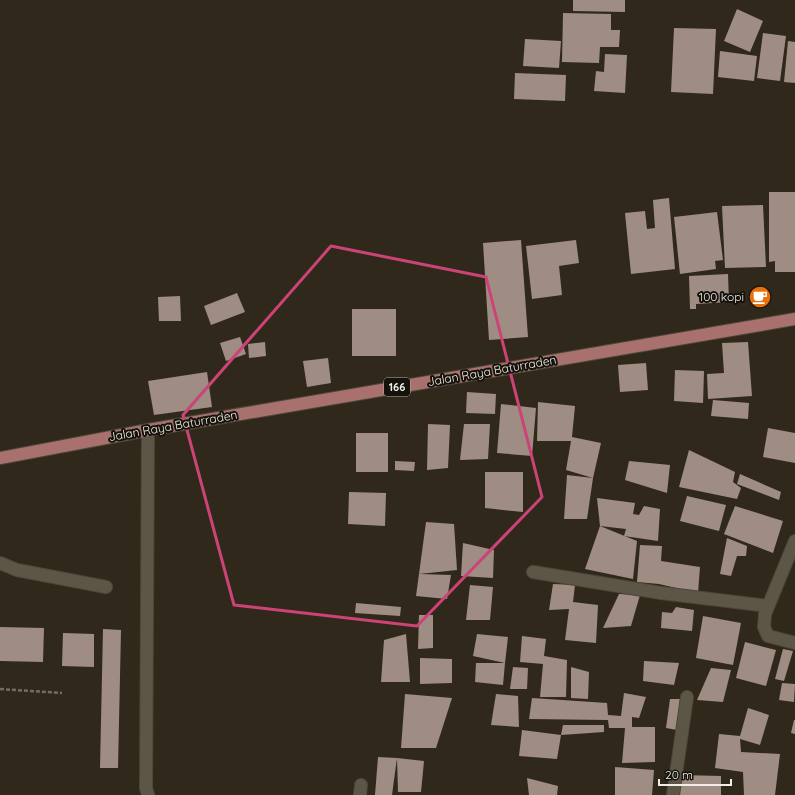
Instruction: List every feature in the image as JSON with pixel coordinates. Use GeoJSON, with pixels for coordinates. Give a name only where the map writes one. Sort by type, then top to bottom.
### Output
{"type":"FeatureCollection","features":[{"type":"Feature","properties":{"kind":"main road","name":"Jalan Raya Baturraden"},"geometry":{"type":"LineString","coordinates":[[0,458],[148,430],[795,319]]}},
{"type":"Feature","properties":{"kind":"street"},"geometry":{"type":"LineString","coordinates":[[146,793],[148,430]]}},
{"type":"Feature","properties":{"kind":"street"},"geometry":{"type":"LineString","coordinates":[[795,541],[764,614],[764,627],[768,636],[795,643]]}},
{"type":"Feature","properties":{"kind":"street"},"geometry":{"type":"LineString","coordinates":[[0,564],[17,570],[106,587]]}},
{"type":"Feature","properties":{"kind":"street"},"geometry":{"type":"LineString","coordinates":[[0,572],[17,570]]}},
{"type":"Feature","properties":{"kind":"street"},"geometry":{"type":"LineString","coordinates":[[533,572],[661,593],[768,606]]}},
{"type":"Feature","properties":{"kind":"street"},"geometry":{"type":"LineString","coordinates":[[673,795],[686,697]]}},
{"type":"Feature","properties":{"kind":"path"},"geometry":{"type":"LineString","coordinates":[[0,689],[62,693]]}},
{"type":"Feature","properties":{"kind":"highlighted area"},"geometry":{"type":"Polygon","coordinates":[[[331,246],[486,277],[542,497],[417,626],[234,605],[183,415],[331,246]]]}},
{"type":"Feature","properties":{"kind":"building"},"geometry":{"type":"Polygon","coordinates":[[[573,0],[625,0],[625,12],[573,11],[573,0]]]}},
{"type":"Feature","properties":{"kind":"building"},"geometry":{"type":"Polygon","coordinates":[[[737,9],[763,21],[750,52],[724,41],[737,9]]]}},
{"type":"Feature","properties":{"kind":"building"},"geometry":{"type":"Polygon","coordinates":[[[563,13],[611,14],[611,30],[620,30],[619,47],[600,47],[599,63],[562,62],[563,13]]]}},
{"type":"Feature","properties":{"kind":"building"},"geometry":{"type":"Polygon","coordinates":[[[674,28],[716,29],[713,94],[671,92],[674,28]]]}},
{"type":"Feature","properties":{"kind":"building"},"geometry":{"type":"Polygon","coordinates":[[[763,33],[786,36],[780,81],[757,78],[763,33]]]}},
{"type":"Feature","properties":{"kind":"building"},"geometry":{"type":"Polygon","coordinates":[[[525,39],[561,41],[559,68],[523,66],[525,39]]]}},
{"type":"Feature","properties":{"kind":"building"},"geometry":{"type":"Polygon","coordinates":[[[788,41],[795,42],[795,83],[784,82],[788,41]]]}},
{"type":"Feature","properties":{"kind":"building"},"geometry":{"type":"Polygon","coordinates":[[[720,51],[757,56],[754,81],[718,77],[720,51]]]}},
{"type":"Feature","properties":{"kind":"building"},"geometry":{"type":"Polygon","coordinates":[[[605,54],[627,55],[625,93],[594,91],[596,71],[604,72],[605,54]]]}},
{"type":"Feature","properties":{"kind":"building"},"geometry":{"type":"Polygon","coordinates":[[[515,73],[566,75],[565,101],[514,99],[515,73]]]}},
{"type":"Feature","properties":{"kind":"building"},"geometry":{"type":"Polygon","coordinates":[[[769,192],[795,192],[795,272],[775,272],[775,261],[769,262],[769,192]]]}},
{"type":"Feature","properties":{"kind":"building"},"geometry":{"type":"Polygon","coordinates":[[[669,198],[675,269],[631,274],[625,213],[645,211],[647,229],[655,228],[653,200],[669,198]]]}},
{"type":"Feature","properties":{"kind":"building"},"geometry":{"type":"Polygon","coordinates":[[[763,205],[766,267],[725,268],[722,206],[763,205]]]}},
{"type":"Feature","properties":{"kind":"building"},"geometry":{"type":"Polygon","coordinates":[[[717,212],[723,260],[715,261],[716,269],[680,274],[674,217],[717,212]]]}},
{"type":"Feature","properties":{"kind":"building"},"geometry":{"type":"Polygon","coordinates":[[[521,240],[528,337],[489,340],[483,243],[521,240]]]}},
{"type":"Feature","properties":{"kind":"building"},"geometry":{"type":"Polygon","coordinates":[[[576,240],[579,263],[559,266],[562,295],[532,299],[526,246],[576,240]]]}},
{"type":"Feature","properties":{"kind":"building"},"geometry":{"type":"Polygon","coordinates":[[[728,274],[729,302],[696,304],[696,309],[690,309],[689,276],[728,274]]]}},
{"type":"Feature","properties":{"kind":"building"},"geometry":{"type":"Polygon","coordinates":[[[237,293],[245,312],[211,325],[204,306],[237,293]]]}},
{"type":"Feature","properties":{"kind":"building"},"geometry":{"type":"Polygon","coordinates":[[[180,296],[181,321],[159,321],[158,297],[180,296]]]}},
{"type":"Feature","properties":{"kind":"building"},"geometry":{"type":"Polygon","coordinates":[[[352,309],[396,309],[396,356],[352,356],[352,309]]]}},
{"type":"Feature","properties":{"kind":"building"},"geometry":{"type":"Polygon","coordinates":[[[240,337],[246,354],[226,361],[220,343],[240,337]]]}},
{"type":"Feature","properties":{"kind":"building"},"geometry":{"type":"Polygon","coordinates":[[[265,342],[266,356],[249,358],[248,344],[265,342]]]}},
{"type":"Feature","properties":{"kind":"building"},"geometry":{"type":"Polygon","coordinates":[[[748,342],[752,396],[708,399],[707,374],[724,373],[722,343],[748,342]]]}},
{"type":"Feature","properties":{"kind":"building"},"geometry":{"type":"Polygon","coordinates":[[[328,358],[331,383],[307,387],[303,361],[328,358]]]}},
{"type":"Feature","properties":{"kind":"building"},"geometry":{"type":"Polygon","coordinates":[[[646,363],[648,390],[620,392],[618,365],[646,363]]]}},
{"type":"Feature","properties":{"kind":"building"},"geometry":{"type":"Polygon","coordinates":[[[675,370],[704,371],[703,403],[674,401],[675,370]]]}},
{"type":"Feature","properties":{"kind":"building"},"geometry":{"type":"Polygon","coordinates":[[[207,372],[212,407],[154,415],[148,381],[207,372]]]}},
{"type":"Feature","properties":{"kind":"building"},"geometry":{"type":"Polygon","coordinates":[[[467,392],[496,394],[495,414],[466,413],[467,392]]]}},
{"type":"Feature","properties":{"kind":"building"},"geometry":{"type":"Polygon","coordinates":[[[713,400],[749,403],[748,419],[711,416],[713,400]]]}},
{"type":"Feature","properties":{"kind":"building"},"geometry":{"type":"Polygon","coordinates":[[[538,402],[575,406],[572,437],[601,443],[593,478],[566,470],[571,441],[537,441],[538,402]]]}},
{"type":"Feature","properties":{"kind":"building"},"geometry":{"type":"Polygon","coordinates":[[[501,404],[536,408],[532,456],[497,453],[501,404]]]}},
{"type":"Feature","properties":{"kind":"building"},"geometry":{"type":"Polygon","coordinates":[[[428,424],[450,425],[448,468],[427,470],[428,424]]]}},
{"type":"Feature","properties":{"kind":"building"},"geometry":{"type":"Polygon","coordinates":[[[464,424],[490,424],[488,459],[460,460],[464,424]]]}},
{"type":"Feature","properties":{"kind":"building"},"geometry":{"type":"Polygon","coordinates":[[[768,428],[795,433],[795,463],[763,457],[768,428]]]}},
{"type":"Feature","properties":{"kind":"building"},"geometry":{"type":"Polygon","coordinates":[[[356,433],[388,433],[388,472],[356,472],[356,433]]]}},
{"type":"Feature","properties":{"kind":"building"},"geometry":{"type":"Polygon","coordinates":[[[689,450],[735,472],[733,482],[741,488],[737,499],[679,487],[689,450]]]}},
{"type":"Feature","properties":{"kind":"building"},"geometry":{"type":"Polygon","coordinates":[[[395,461],[415,462],[414,471],[395,470],[395,461]]]}},
{"type":"Feature","properties":{"kind":"building"},"geometry":{"type":"Polygon","coordinates":[[[629,461],[670,465],[667,493],[625,480],[629,461]]]}},
{"type":"Feature","properties":{"kind":"building"},"geometry":{"type":"Polygon","coordinates":[[[485,472],[523,472],[523,512],[485,508],[485,472]]]}},
{"type":"Feature","properties":{"kind":"building"},"geometry":{"type":"Polygon","coordinates":[[[740,474],[781,492],[779,500],[737,484],[740,474]]]}},
{"type":"Feature","properties":{"kind":"building"},"geometry":{"type":"Polygon","coordinates":[[[567,475],[593,478],[587,519],[564,519],[567,475]]]}},
{"type":"Feature","properties":{"kind":"building"},"geometry":{"type":"Polygon","coordinates":[[[349,492],[386,493],[385,526],[348,524],[349,492]]]}},
{"type":"Feature","properties":{"kind":"building"},"geometry":{"type":"Polygon","coordinates":[[[687,496],[726,505],[719,531],[680,521],[687,496]]]}},
{"type":"Feature","properties":{"kind":"building"},"geometry":{"type":"Polygon","coordinates":[[[597,498],[635,503],[633,514],[639,515],[644,506],[660,509],[658,541],[624,536],[626,529],[600,526],[597,498]]]}},
{"type":"Feature","properties":{"kind":"building"},"geometry":{"type":"Polygon","coordinates":[[[735,506],[783,521],[773,553],[724,534],[735,506]]]}},
{"type":"Feature","properties":{"kind":"building"},"geometry":{"type":"Polygon","coordinates":[[[426,522],[454,524],[457,570],[419,574],[426,522]]]}},
{"type":"Feature","properties":{"kind":"building"},"geometry":{"type":"Polygon","coordinates":[[[600,526],[637,541],[633,579],[585,569],[600,526]]]}},
{"type":"Feature","properties":{"kind":"building"},"geometry":{"type":"Polygon","coordinates":[[[727,538],[747,546],[746,556],[737,556],[731,576],[720,574],[727,538]]]}},
{"type":"Feature","properties":{"kind":"building"},"geometry":{"type":"Polygon","coordinates":[[[463,543],[494,550],[493,578],[461,576],[463,543]]]}},
{"type":"Feature","properties":{"kind":"building"},"geometry":{"type":"Polygon","coordinates":[[[640,545],[662,546],[661,561],[700,567],[698,593],[659,584],[637,582],[640,545]]]}},
{"type":"Feature","properties":{"kind":"building"},"geometry":{"type":"Polygon","coordinates":[[[419,574],[451,575],[447,599],[416,596],[419,574]]]}},
{"type":"Feature","properties":{"kind":"building"},"geometry":{"type":"Polygon","coordinates":[[[553,584],[575,585],[573,602],[598,605],[596,643],[565,640],[569,609],[549,610],[553,584]]]}},
{"type":"Feature","properties":{"kind":"building"},"geometry":{"type":"Polygon","coordinates":[[[470,585],[493,587],[490,620],[466,620],[470,585]]]}},
{"type":"Feature","properties":{"kind":"building"},"geometry":{"type":"Polygon","coordinates":[[[619,594],[640,595],[631,626],[603,628],[619,594]]]}},
{"type":"Feature","properties":{"kind":"building"},"geometry":{"type":"Polygon","coordinates":[[[356,603],[401,607],[400,616],[355,613],[356,603]]]}},
{"type":"Feature","properties":{"kind":"building"},"geometry":{"type":"Polygon","coordinates":[[[676,607],[694,610],[692,631],[661,628],[662,612],[672,613],[676,607]]]}},
{"type":"Feature","properties":{"kind":"building"},"geometry":{"type":"Polygon","coordinates":[[[419,615],[433,615],[433,648],[418,649],[419,615]]]}},
{"type":"Feature","properties":{"kind":"building"},"geometry":{"type":"Polygon","coordinates":[[[703,616],[741,623],[733,665],[696,658],[703,616]]]}},
{"type":"Feature","properties":{"kind":"building"},"geometry":{"type":"Polygon","coordinates":[[[0,627],[44,628],[43,662],[0,661],[0,627]]]}},
{"type":"Feature","properties":{"kind":"building"},"geometry":{"type":"Polygon","coordinates":[[[103,629],[121,630],[118,768],[100,768],[103,629]]]}},
{"type":"Feature","properties":{"kind":"building"},"geometry":{"type":"Polygon","coordinates":[[[63,633],[94,634],[94,667],[62,666],[63,633]]]}},
{"type":"Feature","properties":{"kind":"building"},"geometry":{"type":"Polygon","coordinates":[[[406,634],[410,682],[381,682],[384,640],[406,634]]]}},
{"type":"Feature","properties":{"kind":"building"},"geometry":{"type":"Polygon","coordinates":[[[477,634],[508,637],[505,663],[473,656],[477,634]]]}},
{"type":"Feature","properties":{"kind":"building"},"geometry":{"type":"Polygon","coordinates":[[[522,636],[546,639],[544,656],[567,660],[566,697],[540,697],[543,664],[520,662],[522,636]]]}},
{"type":"Feature","properties":{"kind":"building"},"geometry":{"type":"Polygon","coordinates":[[[745,642],[776,650],[766,686],[736,678],[745,642]]]}},
{"type":"Feature","properties":{"kind":"building"},"geometry":{"type":"Polygon","coordinates":[[[783,649],[793,651],[784,681],[775,679],[783,649]]]}},
{"type":"Feature","properties":{"kind":"building"},"geometry":{"type":"Polygon","coordinates":[[[420,658],[452,659],[452,683],[420,684],[420,658]]]}},
{"type":"Feature","properties":{"kind":"building"},"geometry":{"type":"Polygon","coordinates":[[[644,661],[679,663],[674,685],[643,681],[644,661]]]}},
{"type":"Feature","properties":{"kind":"building"},"geometry":{"type":"Polygon","coordinates":[[[476,663],[505,663],[503,685],[475,682],[476,663]]]}},
{"type":"Feature","properties":{"kind":"building"},"geometry":{"type":"Polygon","coordinates":[[[513,667],[528,668],[527,689],[510,689],[513,667]]]}},
{"type":"Feature","properties":{"kind":"building"},"geometry":{"type":"Polygon","coordinates":[[[571,667],[589,672],[588,699],[571,698],[571,667]]]}},
{"type":"Feature","properties":{"kind":"building"},"geometry":{"type":"Polygon","coordinates":[[[711,668],[731,670],[723,702],[697,700],[711,668]]]}},
{"type":"Feature","properties":{"kind":"building"},"geometry":{"type":"Polygon","coordinates":[[[782,683],[795,684],[794,702],[779,700],[782,683]]]}},
{"type":"Feature","properties":{"kind":"building"},"geometry":{"type":"Polygon","coordinates":[[[624,693],[646,697],[639,718],[632,717],[632,727],[655,727],[655,762],[622,763],[625,728],[609,728],[608,720],[529,719],[532,698],[607,703],[608,715],[621,716],[624,693]]]}},
{"type":"Feature","properties":{"kind":"building"},"geometry":{"type":"Polygon","coordinates":[[[405,694],[452,698],[436,748],[401,748],[405,694]]]}},
{"type":"Feature","properties":{"kind":"building"},"geometry":{"type":"Polygon","coordinates":[[[496,694],[518,696],[519,727],[491,725],[496,694]]]}},
{"type":"Feature","properties":{"kind":"building"},"geometry":{"type":"Polygon","coordinates":[[[670,699],[680,699],[677,730],[666,728],[670,699]]]}},
{"type":"Feature","properties":{"kind":"building"},"geometry":{"type":"Polygon","coordinates":[[[748,708],[769,715],[760,745],[740,739],[741,752],[780,754],[775,795],[744,795],[743,772],[715,768],[719,734],[740,736],[748,708]]]}},
{"type":"Feature","properties":{"kind":"building"},"geometry":{"type":"Polygon","coordinates":[[[795,720],[795,734],[791,733],[795,720]]]}},
{"type":"Feature","properties":{"kind":"building"},"geometry":{"type":"Polygon","coordinates":[[[563,725],[604,725],[604,732],[561,735],[563,725]]]}},
{"type":"Feature","properties":{"kind":"building"},"geometry":{"type":"Polygon","coordinates":[[[522,730],[561,735],[557,759],[519,756],[522,730]]]}},
{"type":"Feature","properties":{"kind":"building"},"geometry":{"type":"Polygon","coordinates":[[[378,757],[397,758],[392,795],[375,795],[378,757]]]}},
{"type":"Feature","properties":{"kind":"building"},"geometry":{"type":"Polygon","coordinates":[[[397,758],[424,761],[421,792],[398,792],[397,758]]]}},
{"type":"Feature","properties":{"kind":"building"},"geometry":{"type":"Polygon","coordinates":[[[615,767],[654,770],[652,795],[615,795],[615,767]]]}},
{"type":"Feature","properties":{"kind":"building"},"geometry":{"type":"Polygon","coordinates":[[[681,775],[721,776],[721,795],[680,795],[681,775]]]}},
{"type":"Feature","properties":{"kind":"building"},"geometry":{"type":"Polygon","coordinates":[[[527,778],[558,786],[557,795],[529,795],[527,778]]]}},
{"type":"Feature","properties":{"kind":"place","name":"100 kopi"},"geometry":{"type":"Point","coordinates":[760,297]}}]}
